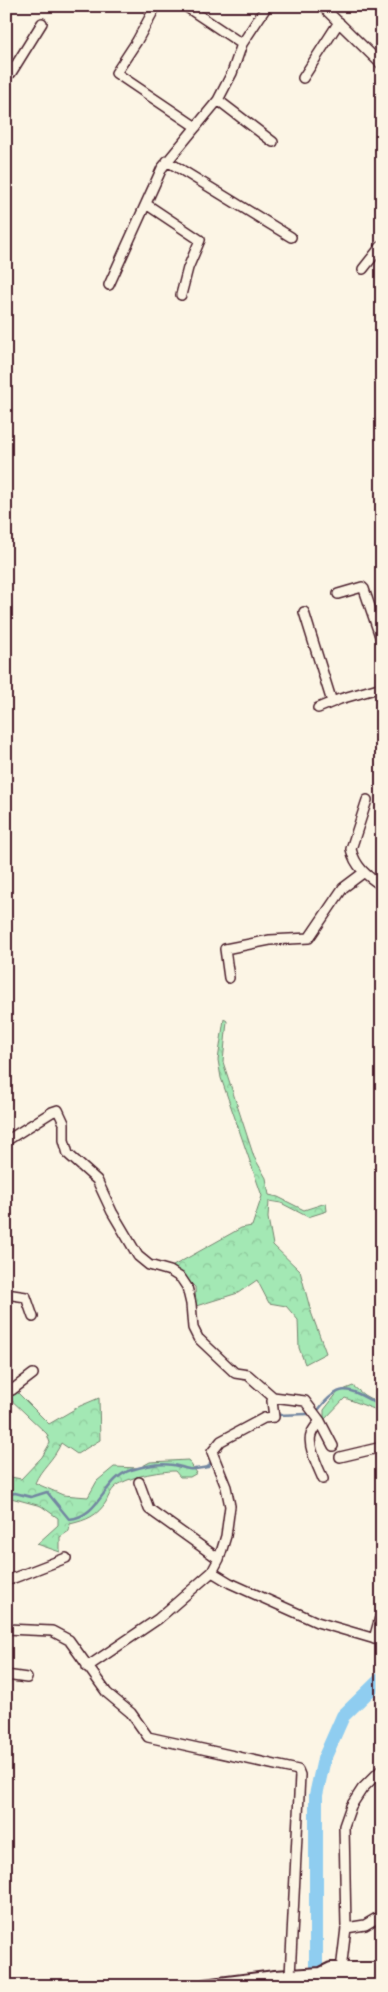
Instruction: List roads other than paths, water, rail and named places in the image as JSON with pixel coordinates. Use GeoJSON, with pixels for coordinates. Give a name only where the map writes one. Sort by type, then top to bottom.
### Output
{"type":"FeatureCollection","features":[{"type":"Feature","properties":{"kind":"main road"},"geometry":{"type":"LineString","coordinates":[[204,1986],[274,1981],[290,1976],[321,1974],[331,1969],[382,1969]]}},
{"type":"Feature","properties":{"kind":"main road"},"geometry":{"type":"LineString","coordinates":[[321,1974],[331,1980],[382,1980]]}},
{"type":"Feature","properties":{"kind":"street"},"geometry":{"type":"LineString","coordinates":[[156,6],[137,42],[116,73],[196,127]]}},
{"type":"Feature","properties":{"kind":"street"},"geometry":{"type":"LineString","coordinates":[[185,6],[242,44]]}},
{"type":"Feature","properties":{"kind":"street"},"geometry":{"type":"LineString","coordinates":[[109,285],[168,161],[218,100],[232,73],[242,44],[266,6]]}},
{"type":"Feature","properties":{"kind":"street"},"geometry":{"type":"LineString","coordinates":[[322,6],[382,65]]}},
{"type":"Feature","properties":{"kind":"street"},"geometry":{"type":"LineString","coordinates":[[303,78],[339,22]]}},
{"type":"Feature","properties":{"kind":"street"},"geometry":{"type":"LineString","coordinates":[[10,73],[42,23]]}},
{"type":"Feature","properties":{"kind":"street"},"geometry":{"type":"LineString","coordinates":[[218,100],[273,142]]}},
{"type":"Feature","properties":{"kind":"street"},"geometry":{"type":"LineString","coordinates":[[168,161],[291,237]]}},
{"type":"Feature","properties":{"kind":"street"},"geometry":{"type":"LineString","coordinates":[[146,204],[200,240],[188,268],[181,295]]}},
{"type":"Feature","properties":{"kind":"street"},"geometry":{"type":"LineString","coordinates":[[364,269],[382,245]]}},
{"type":"Feature","properties":{"kind":"street"},"geometry":{"type":"LineString","coordinates":[[338,594],[362,587],[364,589],[382,642]]}},
{"type":"Feature","properties":{"kind":"street"},"geometry":{"type":"LineString","coordinates":[[304,612],[332,702]]}},
{"type":"Feature","properties":{"kind":"street"},"geometry":{"type":"LineString","coordinates":[[318,708],[382,687]]}},
{"type":"Feature","properties":{"kind":"street"},"geometry":{"type":"LineString","coordinates":[[367,800],[351,849],[363,873],[382,886]]}},
{"type":"Feature","properties":{"kind":"street"},"geometry":{"type":"LineString","coordinates":[[229,978],[225,949],[270,940],[309,938],[343,888],[363,873]]}},
{"type":"Feature","properties":{"kind":"street"},"geometry":{"type":"LineString","coordinates":[[6,1141],[58,1110],[64,1123],[64,1140],[68,1154],[97,1180],[112,1212],[138,1256],[150,1265],[170,1271],[181,1278],[187,1287],[193,1328],[198,1338],[235,1373],[248,1375],[273,1397],[305,1401],[320,1421],[333,1446]]}},
{"type":"Feature","properties":{"kind":"street"},"geometry":{"type":"LineString","coordinates":[[6,1294],[26,1297],[32,1317]]}},
{"type":"Feature","properties":{"kind":"street"},"geometry":{"type":"LineString","coordinates":[[6,1386],[12,1390],[33,1374]]}},
{"type":"Feature","properties":{"kind":"street"},"geometry":{"type":"LineString","coordinates":[[87,1667],[158,1619],[212,1572],[219,1559],[229,1522],[230,1506],[226,1488],[212,1452],[220,1441],[264,1418],[274,1417],[273,1397]]}},
{"type":"Feature","properties":{"kind":"street"},"geometry":{"type":"LineString","coordinates":[[320,1421],[311,1434],[310,1439],[315,1460],[323,1479]]}},
{"type":"Feature","properties":{"kind":"street"},"geometry":{"type":"LineString","coordinates":[[340,1457],[382,1447]]}},
{"type":"Feature","properties":{"kind":"street"},"geometry":{"type":"LineString","coordinates":[[139,1482],[149,1509],[219,1559]]}},
{"type":"Feature","properties":{"kind":"street"},"geometry":{"type":"LineString","coordinates":[[8,1578],[32,1573],[66,1558]]}},
{"type":"Feature","properties":{"kind":"street"},"geometry":{"type":"LineString","coordinates":[[212,1572],[230,1583],[317,1622],[378,1640],[382,1610]]}},
{"type":"Feature","properties":{"kind":"street"},"geometry":{"type":"LineString","coordinates":[[6,1629],[52,1631],[69,1640],[107,1693],[131,1713],[148,1737],[298,1770],[300,1775],[290,1976]]}},
{"type":"Feature","properties":{"kind":"street"},"geometry":{"type":"LineString","coordinates":[[6,1675],[27,1678]]}},
{"type":"Feature","properties":{"kind":"street"},"geometry":{"type":"LineString","coordinates":[[341,1970],[346,1928],[344,1826],[352,1806],[362,1789],[382,1768]]}},
{"type":"Feature","properties":{"kind":"street"},"geometry":{"type":"LineString","coordinates":[[346,1928],[365,1925],[382,1915]]}},
{"type":"Feature","properties":{"kind":"waterway"},"geometry":{"type":"LineString","coordinates":[[319,1409],[335,1393],[342,1391],[356,1393],[382,1406]]}},
{"type":"Feature","properties":{"kind":"waterway"},"geometry":{"type":"LineString","coordinates":[[277,1415],[308,1414]]}},
{"type":"Feature","properties":{"kind":"waterway"},"geometry":{"type":"LineString","coordinates":[[6,1495],[15,1493],[31,1497],[47,1492],[69,1519],[79,1517],[88,1512],[114,1481],[131,1470],[163,1464],[198,1469],[208,1467],[213,1459]]}},
{"type":"Feature","properties":{"kind":"waterway"},"geometry":{"type":"LineString","coordinates":[[316,1968],[316,1795],[324,1759],[343,1716],[382,1678]]}},
{"type":"Feature","properties":{"kind":"waterway"},"geometry":{"type":"LineString","coordinates":[[316,1980],[316,1986]]}}]}
